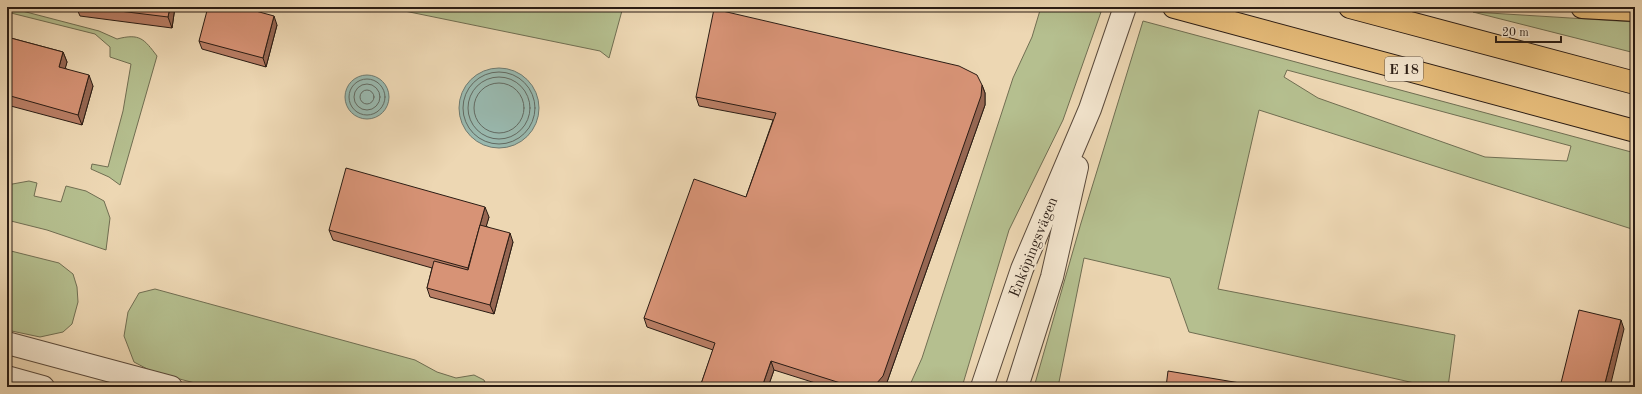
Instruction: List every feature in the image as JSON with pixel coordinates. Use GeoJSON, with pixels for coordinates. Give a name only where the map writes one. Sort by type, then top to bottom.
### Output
{"type":"FeatureCollection","features":[{"type":"Feature","properties":{"kind":"highway","name":"E 18"},"geometry":{"type":"LineString","coordinates":[[1174,7],[1635,130]]}},
{"type":"Feature","properties":{"kind":"highway"},"geometry":{"type":"LineString","coordinates":[[1350,7],[1635,83]]}},
{"type":"Feature","properties":{"kind":"highway"},"geometry":{"type":"LineString","coordinates":[[1582,7],[1635,10]]}},
{"type":"Feature","properties":{"kind":"street","name":"Enköpingsvägen"},"geometry":{"type":"LineString","coordinates":[[982,387],[1022,269],[1090,109],[1126,7]]}},
{"type":"Feature","properties":{"kind":"street","name":"Enköpingsvägen"},"geometry":{"type":"LineString","coordinates":[[1017,387],[1052,277],[1090,109]]}},
{"type":"Feature","properties":{"kind":"street"},"geometry":{"type":"LineString","coordinates":[[7,343],[171,387]]}},
{"type":"Feature","properties":{"kind":"street"},"geometry":{"type":"LineString","coordinates":[[7,377],[43,387]]}},
{"type":"Feature","properties":{"kind":"green space"},"geometry":{"type":"Polygon","coordinates":[[[7,7],[99,31],[117,39],[136,37],[145,42],[157,56],[120,185],[109,177],[91,169],[92,164],[108,167],[123,111],[131,64],[110,57],[110,47],[95,34],[7,12],[7,7]]]}},
{"type":"Feature","properties":{"kind":"green space"},"geometry":{"type":"Polygon","coordinates":[[[385,7],[623,7],[609,58],[600,51],[385,7]]]}},
{"type":"Feature","properties":{"kind":"green space"},"geometry":{"type":"Polygon","coordinates":[[[1041,7],[1081,7],[1101,12],[1063,120],[1009,230],[962,387],[909,387],[922,358],[1013,78],[1032,37],[1041,7]]]}},
{"type":"Feature","properties":{"kind":"green space"},"geometry":{"type":"Polygon","coordinates":[[[1473,12],[1635,22],[1635,53],[1473,12]]]}},
{"type":"Feature","properties":{"kind":"green space"},"geometry":{"type":"Polygon","coordinates":[[[1143,21],[1635,153],[1635,230],[1259,110],[1218,289],[1455,335],[1448,387],[1432,387],[1189,332],[1170,278],[1084,258],[1058,387],[1034,387],[1081,223],[1143,21]],[[1287,70],[1284,77],[1318,98],[1485,157],[1567,161],[1571,146],[1287,70]]]}},
{"type":"Feature","properties":{"kind":"green space"},"geometry":{"type":"Polygon","coordinates":[[[29,181],[37,183],[34,196],[61,202],[66,186],[86,191],[104,201],[110,218],[106,250],[47,230],[7,220],[7,185],[29,181]]]}},
{"type":"Feature","properties":{"kind":"green space"},"geometry":{"type":"Polygon","coordinates":[[[7,250],[59,263],[73,274],[77,287],[78,302],[72,324],[63,332],[40,337],[7,330],[7,250]]]}},
{"type":"Feature","properties":{"kind":"green space"},"geometry":{"type":"Polygon","coordinates":[[[155,289],[415,360],[437,372],[456,378],[474,375],[484,380],[487,387],[210,387],[153,372],[134,362],[124,336],[128,312],[139,293],[155,289]]]}},
{"type":"Feature","properties":{"kind":"water"},"geometry":{"type":"Polygon","coordinates":[[[491,68],[507,68],[528,79],[539,100],[539,116],[528,137],[507,148],[491,148],[477,142],[470,137],[465,130],[459,116],[459,100],[465,86],[470,79],[477,74],[491,68]]]}},
{"type":"Feature","properties":{"kind":"water"},"geometry":{"type":"Polygon","coordinates":[[[371,75],[383,81],[388,89],[388,105],[383,113],[375,118],[363,119],[351,113],[346,105],[345,93],[351,81],[359,76],[371,75]]]}},
{"type":"Feature","properties":{"kind":"building"},"geometry":{"type":"Polygon","coordinates":[[[87,7],[170,7],[168,17],[87,7]]]}},
{"type":"Feature","properties":{"kind":"building"},"geometry":{"type":"Polygon","coordinates":[[[208,7],[241,7],[274,16],[263,58],[199,41],[208,7]]]}},
{"type":"Feature","properties":{"kind":"building"},"geometry":{"type":"Polygon","coordinates":[[[714,9],[959,66],[977,75],[982,85],[981,96],[883,376],[876,384],[867,387],[853,387],[771,361],[762,387],[700,387],[715,343],[644,318],[694,179],[746,197],[776,113],[696,97],[714,9]]]}},
{"type":"Feature","properties":{"kind":"building"},"geometry":{"type":"Polygon","coordinates":[[[7,37],[63,52],[59,67],[89,75],[78,115],[7,95],[7,37]]]}},
{"type":"Feature","properties":{"kind":"building"},"geometry":{"type":"Polygon","coordinates":[[[346,168],[485,207],[468,268],[329,230],[346,168]]]}},
{"type":"Feature","properties":{"kind":"building"},"geometry":{"type":"Polygon","coordinates":[[[480,225],[510,233],[490,305],[427,288],[434,261],[468,270],[480,225]]]}},
{"type":"Feature","properties":{"kind":"building"},"geometry":{"type":"Polygon","coordinates":[[[1579,310],[1621,320],[1604,387],[1560,387],[1579,310]]]}},
{"type":"Feature","properties":{"kind":"building"},"geometry":{"type":"Polygon","coordinates":[[[1168,371],[1264,387],[1166,387],[1168,371]]]}}]}
